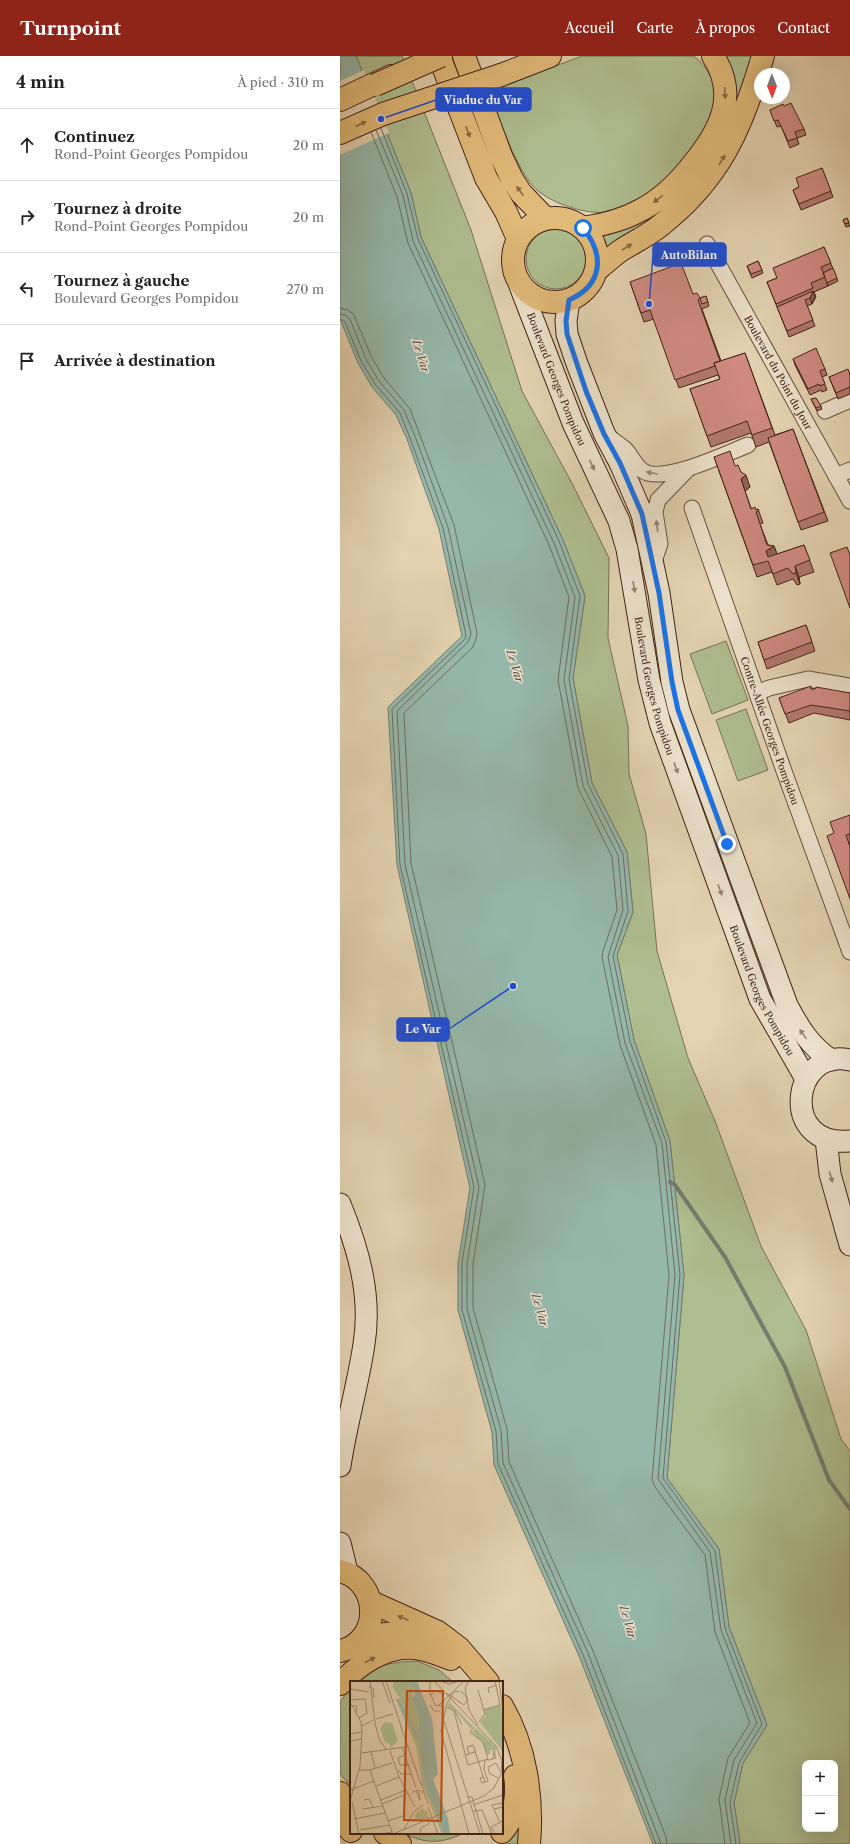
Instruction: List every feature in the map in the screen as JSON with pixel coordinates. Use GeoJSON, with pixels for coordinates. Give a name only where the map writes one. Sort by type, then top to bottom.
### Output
{"type":"FeatureCollection","features":[{"type":"Feature","properties":{"kind":"main road"},"geometry":{"type":"LineString","coordinates":[[375,85],[426,56]]}},
{"type":"Feature","properties":{"kind":"main road"},"geometry":{"type":"LineString","coordinates":[[340,100],[440,56],[486,178],[506,212],[518,239]]}},
{"type":"Feature","properties":{"kind":"main road"},"geometry":{"type":"LineString","coordinates":[[464,56],[501,156],[512,179],[521,193],[546,219]]}},
{"type":"Feature","properties":{"kind":"main road"},"geometry":{"type":"LineString","coordinates":[[340,133],[502,64],[550,56]]}},
{"type":"Feature","properties":{"kind":"main road"},"geometry":{"type":"LineString","coordinates":[[583,228],[625,218],[650,205],[670,190],[703,152],[720,123],[725,100],[723,77],[713,56]]}},
{"type":"Feature","properties":{"kind":"main road"},"geometry":{"type":"LineString","coordinates":[[597,270],[619,252],[660,226],[702,188],[725,155],[739,127],[763,56]]}},
{"type":"Feature","properties":{"kind":"main road"},"geometry":{"type":"LineString","coordinates":[[562,218],[583,228],[593,240],[597,255],[597,270],[592,282],[583,292],[569,300],[559,303],[546,302],[533,297],[520,286],[513,265],[513,252],[518,239],[526,230],[537,222],[546,219],[562,218]]}},
{"type":"Feature","properties":{"kind":"main road","name":"Boulevard Georges Pompidou"},"geometry":{"type":"LineString","coordinates":[[520,286],[573,423],[619,521],[628,556],[649,680],[665,738],[760,999],[806,1079]]}},
{"type":"Feature","properties":{"kind":"main road","name":"Boulevard Georges Pompidou"},"geometry":{"type":"LineString","coordinates":[[569,300],[566,321],[567,334],[586,391],[604,434],[620,463],[642,514],[659,593],[672,682],[678,710],[788,1005],[799,1029],[819,1052],[841,1060]]}},
{"type":"Feature","properties":{"kind":"main road"},"geometry":{"type":"LineString","coordinates":[[841,1060],[821,1064],[806,1079],[801,1090],[800,1102],[802,1114],[807,1124],[816,1133],[826,1139],[837,1142],[850,1141]]}},
{"type":"Feature","properties":{"kind":"main road"},"geometry":{"type":"LineString","coordinates":[[826,1139],[830,1174],[850,1245]]}},
{"type":"Feature","properties":{"kind":"main road"},"geometry":{"type":"LineString","coordinates":[[340,1204],[353,1236],[361,1266],[366,1316],[365,1342],[340,1466]]}},
{"type":"Feature","properties":{"kind":"main road"},"geometry":{"type":"LineString","coordinates":[[340,1543],[343,1572],[360,1582],[369,1595],[371,1602],[372,1616],[368,1628],[361,1640]]}},
{"type":"Feature","properties":{"kind":"main road"},"geometry":{"type":"LineString","coordinates":[[371,1602],[438,1632],[459,1648],[487,1681]]}},
{"type":"Feature","properties":{"kind":"main road"},"geometry":{"type":"LineString","coordinates":[[340,1652],[353,1646],[361,1640],[386,1633],[403,1633],[430,1643],[451,1659],[473,1681]]}},
{"type":"Feature","properties":{"kind":"main road"},"geometry":{"type":"LineString","coordinates":[[340,1684],[367,1660],[404,1648],[417,1648],[451,1659]]}},
{"type":"Feature","properties":{"kind":"main road"},"geometry":{"type":"LineString","coordinates":[[503,1708],[511,1722],[523,1758],[528,1788],[530,1844]]}},
{"type":"Feature","properties":{"kind":"main road"},"geometry":{"type":"LineString","coordinates":[[503,1734],[512,1760],[516,1796],[512,1813],[503,1830]]}},
{"type":"Feature","properties":{"kind":"main road"},"geometry":{"type":"LineString","coordinates":[[340,1793],[350,1803]]}},
{"type":"Feature","properties":{"kind":"main road"},"geometry":{"type":"LineString","coordinates":[[340,1819],[350,1830]]}},
{"type":"Feature","properties":{"kind":"main road"},"geometry":{"type":"LineString","coordinates":[[354,1834],[362,1844]]}},
{"type":"Feature","properties":{"kind":"main road"},"geometry":{"type":"LineString","coordinates":[[385,1834],[400,1844]]}},
{"type":"Feature","properties":{"kind":"main road"},"geometry":{"type":"LineString","coordinates":[[487,1844],[500,1834]]}},
{"type":"Feature","properties":{"kind":"street","name":"Boulevard du Point du Jour"},"geometry":{"type":"LineString","coordinates":[[707,244],[843,473],[850,501]]}},
{"type":"Feature","properties":{"kind":"street"},"geometry":{"type":"LineString","coordinates":[[825,411],[850,400]]}},
{"type":"Feature","properties":{"kind":"street"},"geometry":{"type":"LineString","coordinates":[[604,434],[626,450],[634,463],[643,471],[656,475],[690,468],[748,445]]}},
{"type":"Feature","properties":{"kind":"street"},"geometry":{"type":"LineString","coordinates":[[653,564],[660,544],[656,512],[658,500],[690,468]]}},
{"type":"Feature","properties":{"kind":"street","name":"Contre-Allée Georges Pompidou"},"geometry":{"type":"LineString","coordinates":[[692,508],[850,952]]}},
{"type":"Feature","properties":{"kind":"street"},"geometry":{"type":"LineString","coordinates":[[757,693],[770,688],[808,679],[850,686]]}},
{"type":"Feature","properties":{"kind":"green space"},"geometry":{"type":"Polygon","coordinates":[[[356,56],[402,56],[471,230],[522,391],[574,487],[609,558],[608,638],[628,726],[629,774],[646,834],[657,951],[688,1058],[715,1121],[761,1246],[806,1330],[841,1439],[850,1451],[850,1844],[740,1844],[734,1803],[743,1763],[767,1725],[729,1627],[719,1549],[667,1478],[684,1275],[670,1141],[634,1040],[617,955],[633,912],[627,852],[592,783],[573,678],[585,596],[563,540],[421,237],[411,193],[356,56]]]}},
{"type":"Feature","properties":{"kind":"green space"},"geometry":{"type":"Polygon","coordinates":[[[582,56],[694,56],[710,76],[715,99],[709,123],[695,146],[677,168],[655,187],[633,202],[612,211],[584,211],[563,205],[538,191],[523,171],[509,144],[489,91],[582,56]]]}},
{"type":"Feature","properties":{"kind":"green space"},"geometry":{"type":"Polygon","coordinates":[[[723,56],[756,56],[741,108],[721,151],[682,203],[660,220],[607,253],[601,233],[620,229],[637,223],[666,205],[691,182],[722,140],[732,120],[736,99],[732,77],[723,56]]]}},
{"type":"Feature","properties":{"kind":"green space"},"geometry":{"type":"Polygon","coordinates":[[[550,229],[562,229],[573,234],[581,242],[586,253],[584,271],[573,284],[562,289],[550,289],[539,284],[531,276],[526,265],[526,253],[531,242],[539,234],[550,229]]]}},
{"type":"Feature","properties":{"kind":"green space"},"geometry":{"type":"Polygon","coordinates":[[[726,641],[748,700],[712,714],[690,654],[726,641]]]}},
{"type":"Feature","properties":{"kind":"green space"},"geometry":{"type":"Polygon","coordinates":[[[746,709],[768,770],[738,781],[716,720],[746,709]]]}},
{"type":"Feature","properties":{"kind":"green space"},"geometry":{"type":"Polygon","coordinates":[[[417,1661],[439,1670],[452,1681],[357,1681],[369,1671],[384,1665],[417,1661]]]}},
{"type":"Feature","properties":{"kind":"green space"},"geometry":{"type":"Polygon","coordinates":[[[350,1689],[350,1785],[340,1774],[340,1702],[350,1689]]]}},
{"type":"Feature","properties":{"kind":"green space"},"geometry":{"type":"Polygon","coordinates":[[[522,1796],[523,1844],[501,1844],[509,1837],[522,1796]]]}},
{"type":"Feature","properties":{"kind":"green space"},"geometry":{"type":"Polygon","coordinates":[[[406,1834],[461,1834],[441,1841],[426,1841],[406,1834]]]}},
{"type":"Feature","properties":{"kind":"water"},"geometry":{"type":"Polygon","coordinates":[[[340,56],[356,56],[411,193],[421,237],[563,540],[585,596],[573,678],[592,783],[627,852],[633,912],[617,955],[634,1040],[670,1141],[684,1275],[667,1478],[719,1549],[729,1627],[767,1725],[743,1763],[734,1803],[740,1844],[653,1844],[579,1656],[494,1465],[492,1432],[458,1310],[458,1263],[470,1188],[397,865],[388,707],[462,636],[439,529],[407,439],[396,415],[372,387],[358,363],[340,319],[340,56]]]}},
{"type":"Feature","properties":{"kind":"pier"},"geometry":{"type":"Polygon","coordinates":[[[364,70],[389,133],[340,155],[340,81],[364,70]]]}},
{"type":"Feature","properties":{"kind":"building"},"geometry":{"type":"Polygon","coordinates":[[[790,103],[804,129],[795,132],[797,138],[788,141],[778,120],[774,121],[770,110],[783,104],[784,106],[790,103]]]}},
{"type":"Feature","properties":{"kind":"building"},"geometry":{"type":"Polygon","coordinates":[[[822,168],[831,191],[799,204],[793,190],[799,187],[796,178],[822,168]]]}},
{"type":"Feature","properties":{"kind":"building"},"geometry":{"type":"Polygon","coordinates":[[[847,218],[849,223],[845,224],[843,220],[847,218]]]}},
{"type":"Feature","properties":{"kind":"building"},"geometry":{"type":"Polygon","coordinates":[[[824,247],[831,263],[821,267],[825,277],[811,283],[813,288],[776,304],[767,282],[777,278],[773,268],[824,247]]]}},
{"type":"Feature","properties":{"kind":"building"},"geometry":{"type":"Polygon","coordinates":[[[758,261],[762,270],[751,274],[747,266],[758,261]]]}},
{"type":"Feature","properties":{"kind":"building"},"geometry":{"type":"Polygon","coordinates":[[[681,263],[693,294],[697,293],[700,298],[698,300],[720,361],[714,363],[715,366],[675,380],[650,310],[641,313],[630,282],[681,263]]]}},
{"type":"Feature","properties":{"kind":"building"},"geometry":{"type":"Polygon","coordinates":[[[833,268],[837,278],[827,283],[823,273],[833,268]]]}},
{"type":"Feature","properties":{"kind":"building"},"geometry":{"type":"Polygon","coordinates":[[[813,291],[810,298],[805,300],[813,320],[787,331],[777,307],[813,291]]]}},
{"type":"Feature","properties":{"kind":"building"},"geometry":{"type":"Polygon","coordinates":[[[706,296],[708,302],[702,304],[700,298],[706,296]]]}},
{"type":"Feature","properties":{"kind":"building"},"geometry":{"type":"Polygon","coordinates":[[[816,348],[825,369],[820,371],[825,384],[820,386],[819,384],[808,389],[793,359],[816,348]]]}},
{"type":"Feature","properties":{"kind":"building"},"geometry":{"type":"Polygon","coordinates":[[[745,353],[772,428],[752,435],[747,421],[707,436],[690,389],[720,379],[714,363],[745,353]]]}},
{"type":"Feature","properties":{"kind":"building"},"geometry":{"type":"Polygon","coordinates":[[[848,369],[850,375],[850,387],[836,393],[829,377],[848,369]]]}},
{"type":"Feature","properties":{"kind":"building"},"geometry":{"type":"Polygon","coordinates":[[[816,398],[821,406],[816,408],[811,399],[816,398]]]}},
{"type":"Feature","properties":{"kind":"building"},"geometry":{"type":"Polygon","coordinates":[[[793,429],[824,512],[798,522],[768,438],[793,429]]]}},
{"type":"Feature","properties":{"kind":"building"},"geometry":{"type":"Polygon","coordinates":[[[730,451],[735,466],[738,465],[741,472],[746,475],[741,479],[751,509],[755,507],[756,510],[758,509],[759,511],[756,512],[767,545],[774,546],[766,551],[768,557],[804,545],[810,560],[795,566],[796,573],[793,574],[788,568],[773,574],[768,561],[753,565],[714,457],[730,451]]]}},
{"type":"Feature","properties":{"kind":"building"},"geometry":{"type":"Polygon","coordinates":[[[847,547],[850,555],[850,608],[830,553],[847,547]]]}},
{"type":"Feature","properties":{"kind":"building"},"geometry":{"type":"Polygon","coordinates":[[[806,625],[812,642],[764,660],[758,642],[806,625]]]}},
{"type":"Feature","properties":{"kind":"building"},"geometry":{"type":"Polygon","coordinates":[[[811,686],[811,689],[815,689],[816,687],[850,693],[850,711],[811,705],[785,714],[779,698],[811,686]]]}},
{"type":"Feature","properties":{"kind":"building"},"geometry":{"type":"Polygon","coordinates":[[[850,815],[850,834],[846,835],[850,847],[850,899],[827,836],[834,833],[830,822],[850,815]]]}},
{"type":"Feature","properties":{"kind":"waterway"},"geometry":{"type":"LineString","coordinates":[[670,1182],[675,1185],[725,1257],[785,1367],[829,1480],[850,1509]]}},
{"type":"Feature","properties":{"kind":"place","name":"Viaduc du Var"},"geometry":{"type":"Point","coordinates":[381,119]}},
{"type":"Feature","properties":{"kind":"place","name":"AutoBilan"},"geometry":{"type":"Point","coordinates":[649,304]}},
{"type":"Feature","properties":{"kind":"place","name":"Le Var"},"geometry":{"type":"Point","coordinates":[513,986]}},
{"type":"Feature","properties":{"kind":"route"},"geometry":{"type":"LineString","coordinates":[[583,228],[593,240],[597,255],[597,270],[592,282],[583,292],[569,300],[566,321],[567,334],[586,391],[604,434],[620,463],[642,514],[659,593],[672,682],[678,710],[727,844]]}}]}
